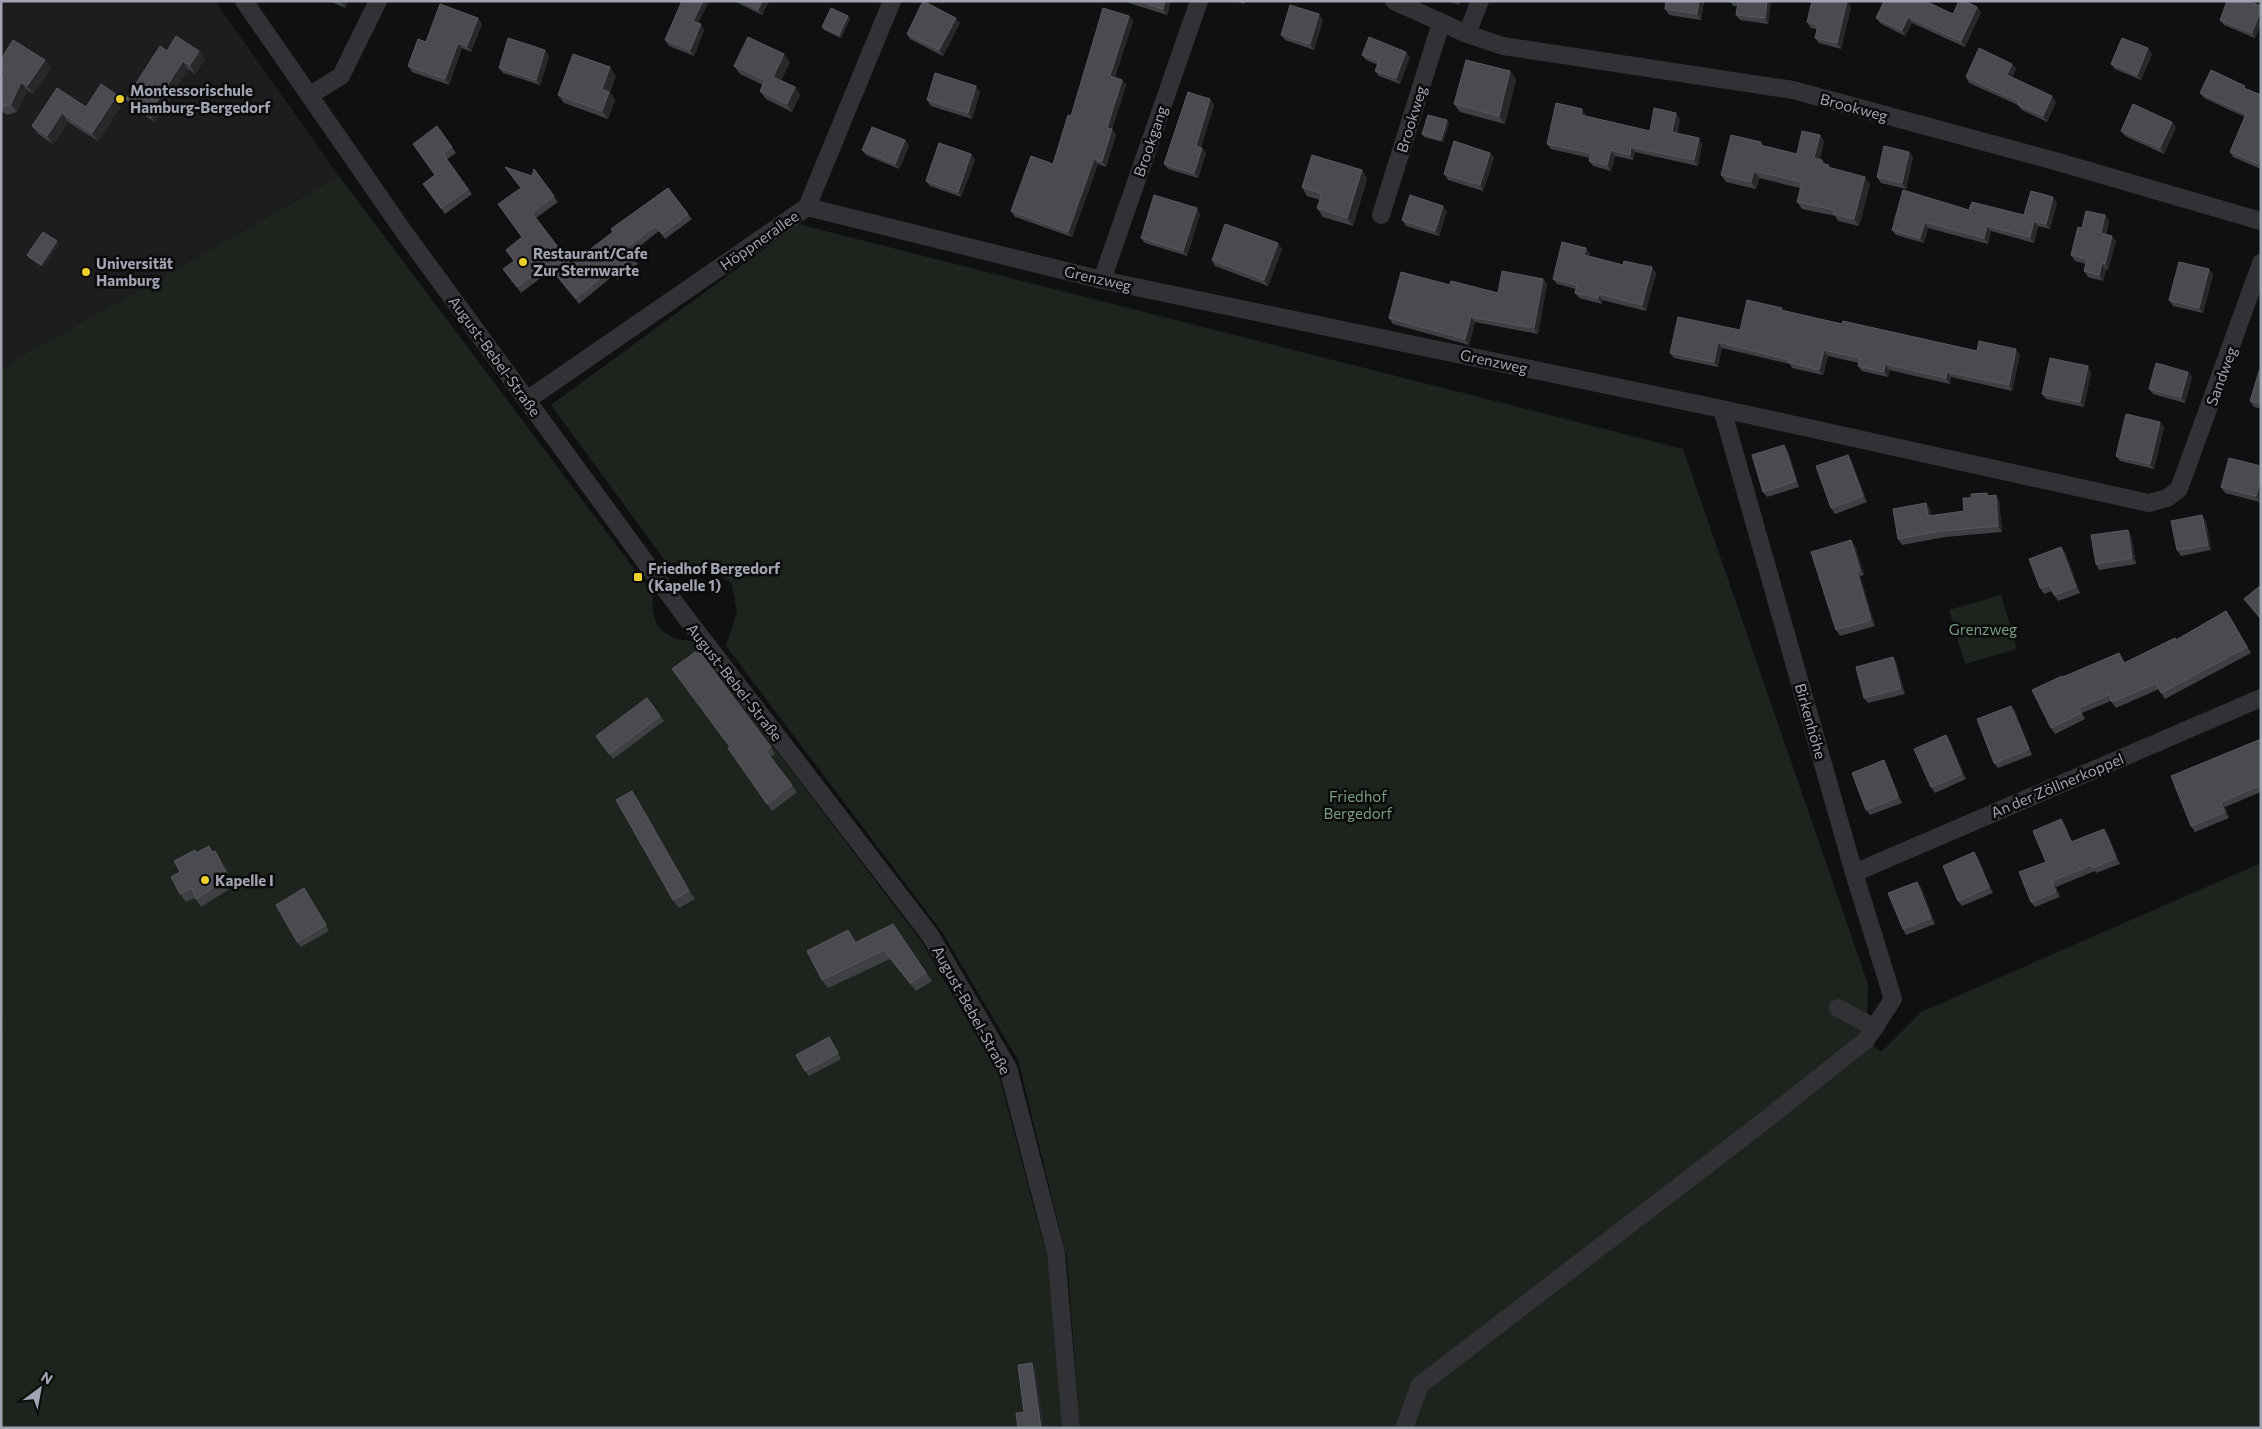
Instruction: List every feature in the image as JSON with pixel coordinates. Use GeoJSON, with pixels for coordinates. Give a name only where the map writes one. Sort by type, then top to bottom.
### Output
{"type":"FeatureCollection","features":[{"type":"Feature","properties":{"kind":"street","name":"August-Bebel-Straße"},"geometry":{"type":"LineString","coordinates":[[244,1],[404,232],[684,615],[930,935],[1008,1068],[1056,1253],[1071,1428]]}},
{"type":"Feature","properties":{"kind":"street"},"geometry":{"type":"LineString","coordinates":[[310,95],[341,76],[378,1]]}},
{"type":"Feature","properties":{"kind":"street","name":"Höppnerallee"},"geometry":{"type":"LineString","coordinates":[[527,400],[807,207],[892,1]]}},
{"type":"Feature","properties":{"kind":"street","name":"Brookgang"},"geometry":{"type":"LineString","coordinates":[[1102,280],[1199,1]]}},
{"type":"Feature","properties":{"kind":"street","name":"Brookweg"},"geometry":{"type":"LineString","coordinates":[[1394,1],[1467,34],[1503,46],[1793,90],[2056,161],[2261,221]]}},
{"type":"Feature","properties":{"kind":"street"},"geometry":{"type":"LineString","coordinates":[[1467,34],[1480,1]]}},
{"type":"Feature","properties":{"kind":"street","name":"Brookweg"},"geometry":{"type":"LineString","coordinates":[[1381,215],[1441,23]]}},
{"type":"Feature","properties":{"kind":"street","name":"Grenzweg"},"geometry":{"type":"LineString","coordinates":[[807,207],[1102,280],[1722,409],[2149,503],[2167,498],[2179,488]]}},
{"type":"Feature","properties":{"kind":"street","name":"Sandweg"},"geometry":{"type":"LineString","coordinates":[[2179,488],[2261,263]]}},
{"type":"Feature","properties":{"kind":"street","name":"Birkenhöhe"},"geometry":{"type":"LineString","coordinates":[[1404,1428],[1420,1385],[1763,1122],[1866,1040],[1876,1028],[1893,999],[1854,872],[1722,409]]}},
{"type":"Feature","properties":{"kind":"street","name":"An der Zöllnerkoppel"},"geometry":{"type":"LineString","coordinates":[[1854,872],[2261,698]]}},
{"type":"Feature","properties":{"kind":"street"},"geometry":{"type":"LineString","coordinates":[[1838,1008],[1876,1028]]}},
{"type":"Feature","properties":{"kind":"shaded area","name":"Universität Hamburg"},"geometry":{"type":"Polygon","coordinates":[[[1,1],[215,1],[339,176],[1,368],[1,1]]]}},
{"type":"Feature","properties":{"kind":"green space"},"geometry":{"type":"Polygon","coordinates":[[[339,176],[653,594],[653,614],[660,628],[666,634],[683,640],[693,641],[921,941],[998,1072],[1048,1260],[1062,1428],[1,1428],[1,1025],[3,1025],[1,1022],[1,368],[339,176]]]}},
{"type":"Feature","properties":{"kind":"green space","name":"Friedhof Bergedorf"},"geometry":{"type":"Polygon","coordinates":[[[798,224],[1683,449],[1868,984],[1867,1022],[1859,1034],[1881,1052],[1921,1012],[2261,863],[2261,1428],[1080,1428],[1067,1259],[1018,1060],[942,932],[726,646],[737,612],[732,584],[709,567],[666,562],[551,405],[798,224]]]}},
{"type":"Feature","properties":{"kind":"green space","name":"Grenzweg"},"geometry":{"type":"Polygon","coordinates":[[[2001,595],[2017,649],[1965,664],[1949,610],[2001,595]]]}},
{"type":"Feature","properties":{"kind":"building"},"geometry":{"type":"Polygon","coordinates":[[[682,1],[703,1],[693,21],[701,24],[690,50],[665,40],[682,1]]]}},
{"type":"Feature","properties":{"kind":"building"},"geometry":{"type":"Polygon","coordinates":[[[741,1],[762,1],[758,10],[741,1]]]}},
{"type":"Feature","properties":{"kind":"building"},"geometry":{"type":"Polygon","coordinates":[[[923,1],[956,18],[939,50],[907,34],[923,1]]]}},
{"type":"Feature","properties":{"kind":"building"},"geometry":{"type":"Polygon","coordinates":[[[1138,1],[1165,1],[1163,9],[1138,1]]]}},
{"type":"Feature","properties":{"kind":"building"},"geometry":{"type":"Polygon","coordinates":[[[1666,1],[1699,1],[1697,14],[1665,9],[1666,1]]]}},
{"type":"Feature","properties":{"kind":"building"},"geometry":{"type":"Polygon","coordinates":[[[1738,1],[1767,1],[1765,18],[1736,15],[1738,1]]]}},
{"type":"Feature","properties":{"kind":"building"},"geometry":{"type":"Polygon","coordinates":[[[1812,1],[1847,1],[1837,43],[1815,38],[1818,25],[1807,22],[1812,1]]]}},
{"type":"Feature","properties":{"kind":"building"},"geometry":{"type":"Polygon","coordinates":[[[1884,1],[1925,1],[1953,14],[1959,1],[1965,1],[1977,7],[1961,41],[1908,17],[1902,30],[1876,18],[1884,1]]]}},
{"type":"Feature","properties":{"kind":"building"},"geometry":{"type":"Polygon","coordinates":[[[2227,1],[2249,1],[2261,6],[2252,33],[2220,20],[2227,1]]]}},
{"type":"Feature","properties":{"kind":"building"},"geometry":{"type":"Polygon","coordinates":[[[440,4],[478,18],[467,46],[458,43],[445,79],[408,66],[418,39],[426,42],[440,4]]]}},
{"type":"Feature","properties":{"kind":"building"},"geometry":{"type":"Polygon","coordinates":[[[1290,5],[1319,14],[1310,44],[1281,35],[1290,5]]]}},
{"type":"Feature","properties":{"kind":"building"},"geometry":{"type":"Polygon","coordinates":[[[831,8],[848,16],[839,35],[822,27],[831,8]]]}},
{"type":"Feature","properties":{"kind":"building"},"geometry":{"type":"Polygon","coordinates":[[[1103,8],[1129,16],[1110,76],[1122,80],[1107,128],[1112,129],[1102,161],[1094,159],[1068,232],[1011,211],[1031,156],[1053,164],[1068,115],[1071,116],[1103,8]]]}},
{"type":"Feature","properties":{"kind":"building"},"geometry":{"type":"Polygon","coordinates":[[[176,36],[199,51],[190,65],[183,61],[149,114],[126,99],[160,46],[167,51],[176,36]]]}},
{"type":"Feature","properties":{"kind":"building"},"geometry":{"type":"Polygon","coordinates":[[[748,37],[784,54],[773,77],[795,87],[787,104],[760,91],[765,80],[734,66],[748,37]]]}},
{"type":"Feature","properties":{"kind":"building"},"geometry":{"type":"Polygon","coordinates":[[[1369,37],[1406,52],[1396,78],[1375,71],[1379,61],[1362,55],[1369,37]]]}},
{"type":"Feature","properties":{"kind":"building"},"geometry":{"type":"Polygon","coordinates":[[[508,38],[545,50],[536,80],[499,68],[508,38]]]}},
{"type":"Feature","properties":{"kind":"building"},"geometry":{"type":"Polygon","coordinates":[[[2122,38],[2148,48],[2137,75],[2111,64],[2122,38]]]}},
{"type":"Feature","properties":{"kind":"building"},"geometry":{"type":"Polygon","coordinates":[[[13,40],[45,60],[27,86],[21,82],[11,104],[2,107],[1,78],[6,72],[1,70],[1,59],[13,40]]]}},
{"type":"Feature","properties":{"kind":"building"},"geometry":{"type":"Polygon","coordinates":[[[1979,48],[2012,64],[2007,75],[2052,96],[2043,116],[2018,105],[2019,102],[1966,77],[1979,48]]]}},
{"type":"Feature","properties":{"kind":"building"},"geometry":{"type":"Polygon","coordinates":[[[573,54],[610,67],[602,89],[609,92],[602,111],[558,95],[573,54]]]}},
{"type":"Feature","properties":{"kind":"building"},"geometry":{"type":"Polygon","coordinates":[[[1466,60],[1510,71],[1499,116],[1454,104],[1466,60]]]}},
{"type":"Feature","properties":{"kind":"building"},"geometry":{"type":"Polygon","coordinates":[[[2211,70],[2261,95],[2261,158],[2258,164],[2230,152],[2246,114],[2200,93],[2211,70]]]}},
{"type":"Feature","properties":{"kind":"building"},"geometry":{"type":"Polygon","coordinates":[[[935,73],[976,86],[968,113],[927,100],[935,73]]]}},
{"type":"Feature","properties":{"kind":"building"},"geometry":{"type":"Polygon","coordinates":[[[101,84],[117,95],[92,133],[62,113],[47,136],[32,126],[57,88],[86,107],[101,84]]]}},
{"type":"Feature","properties":{"kind":"building"},"geometry":{"type":"Polygon","coordinates":[[[1188,92],[1210,99],[1196,146],[1202,148],[1194,173],[1164,164],[1188,92]]]}},
{"type":"Feature","properties":{"kind":"building"},"geometry":{"type":"Polygon","coordinates":[[[1556,103],[1582,109],[1581,115],[1650,131],[1654,108],[1676,113],[1672,132],[1699,138],[1694,160],[1631,147],[1630,155],[1611,150],[1607,165],[1589,161],[1591,153],[1547,144],[1556,103]]]}},
{"type":"Feature","properties":{"kind":"building"},"geometry":{"type":"Polygon","coordinates":[[[2133,104],[2172,122],[2160,148],[2121,131],[2133,104]]]}},
{"type":"Feature","properties":{"kind":"building"},"geometry":{"type":"Polygon","coordinates":[[[1428,115],[1447,120],[1441,140],[1422,134],[1428,115]]]}},
{"type":"Feature","properties":{"kind":"building"},"geometry":{"type":"Polygon","coordinates":[[[437,126],[452,147],[443,154],[468,189],[441,208],[423,184],[435,175],[413,144],[437,126]]]}},
{"type":"Feature","properties":{"kind":"building"},"geometry":{"type":"Polygon","coordinates":[[[872,127],[905,140],[895,164],[862,150],[872,127]]]}},
{"type":"Feature","properties":{"kind":"building"},"geometry":{"type":"Polygon","coordinates":[[[1802,131],[1820,135],[1814,158],[1822,160],[1821,163],[1829,165],[1828,167],[1865,177],[1854,219],[1834,214],[1834,210],[1797,202],[1802,182],[1754,171],[1751,182],[1721,175],[1731,135],[1761,142],[1760,145],[1797,154],[1802,131]]]}},
{"type":"Feature","properties":{"kind":"building"},"geometry":{"type":"Polygon","coordinates":[[[1454,141],[1490,153],[1480,185],[1444,174],[1454,141]]]}},
{"type":"Feature","properties":{"kind":"building"},"geometry":{"type":"Polygon","coordinates":[[[939,143],[971,154],[958,192],[926,181],[939,143]]]}},
{"type":"Feature","properties":{"kind":"building"},"geometry":{"type":"Polygon","coordinates":[[[1884,146],[1909,152],[1902,183],[1877,177],[1884,146]]]}},
{"type":"Feature","properties":{"kind":"building"},"geometry":{"type":"Polygon","coordinates":[[[1312,155],[1362,170],[1347,218],[1317,208],[1322,194],[1302,187],[1312,155]]]}},
{"type":"Feature","properties":{"kind":"building"},"geometry":{"type":"Polygon","coordinates":[[[505,167],[532,176],[534,169],[554,196],[532,213],[571,264],[613,232],[611,229],[668,188],[688,214],[662,234],[655,226],[626,248],[634,258],[613,274],[610,270],[576,298],[548,264],[517,287],[503,269],[514,261],[506,250],[522,237],[498,204],[521,188],[505,167]]]}},
{"type":"Feature","properties":{"kind":"building"},"geometry":{"type":"Polygon","coordinates":[[[1903,190],[1969,210],[1972,202],[2024,215],[2031,191],[2053,197],[2046,224],[2034,221],[2030,237],[1987,226],[1984,238],[1925,222],[1920,238],[1892,230],[1903,190]]]}},
{"type":"Feature","properties":{"kind":"building"},"geometry":{"type":"Polygon","coordinates":[[[1154,195],[1197,208],[1183,251],[1141,238],[1154,195]]]}},
{"type":"Feature","properties":{"kind":"building"},"geometry":{"type":"Polygon","coordinates":[[[1410,195],[1443,206],[1435,231],[1402,220],[1410,195]]]}},
{"type":"Feature","properties":{"kind":"building"},"geometry":{"type":"Polygon","coordinates":[[[2086,211],[2105,215],[2101,233],[2112,236],[2105,264],[2102,263],[2099,275],[2084,271],[2087,259],[2071,255],[2078,227],[2082,228],[2086,211]]]}},
{"type":"Feature","properties":{"kind":"building"},"geometry":{"type":"Polygon","coordinates":[[[1225,224],[1278,243],[1264,280],[1212,260],[1225,224]]]}},
{"type":"Feature","properties":{"kind":"building"},"geometry":{"type":"Polygon","coordinates":[[[43,232],[57,241],[41,265],[27,255],[43,232]]]}},
{"type":"Feature","properties":{"kind":"building"},"geometry":{"type":"Polygon","coordinates":[[[1562,242],[1586,248],[1584,255],[1623,265],[1624,261],[1652,267],[1642,305],[1599,294],[1598,298],[1575,293],[1577,285],[1553,279],[1562,242]]]}},
{"type":"Feature","properties":{"kind":"building"},"geometry":{"type":"Polygon","coordinates":[[[2179,262],[2209,269],[2199,308],[2169,300],[2179,262]]]}},
{"type":"Feature","properties":{"kind":"building"},"geometry":{"type":"Polygon","coordinates":[[[1502,271],[1543,279],[1534,328],[1471,317],[1465,339],[1389,318],[1401,272],[1450,285],[1451,281],[1498,293],[1502,271]]]}},
{"type":"Feature","properties":{"kind":"building"},"geometry":{"type":"Polygon","coordinates":[[[1747,300],[1842,324],[1843,321],[1977,351],[1979,341],[2016,349],[2009,385],[1947,372],[1946,378],[1885,364],[1884,372],[1858,366],[1860,358],[1824,350],[1819,370],[1788,362],[1789,360],[1718,342],[1714,362],[1670,353],[1678,317],[1740,330],[1747,300]]]}},
{"type":"Feature","properties":{"kind":"building"},"geometry":{"type":"Polygon","coordinates":[[[2050,358],[2088,366],[2080,402],[2042,394],[2050,358]]]}},
{"type":"Feature","properties":{"kind":"building"},"geometry":{"type":"Polygon","coordinates":[[[2156,363],[2188,372],[2181,397],[2149,389],[2156,363]]]}},
{"type":"Feature","properties":{"kind":"building"},"geometry":{"type":"Polygon","coordinates":[[[2259,371],[2261,371],[2261,404],[2250,401],[2259,371]]]}},
{"type":"Feature","properties":{"kind":"building"},"geometry":{"type":"Polygon","coordinates":[[[2126,414],[2160,422],[2150,464],[2116,456],[2126,414]]]}},
{"type":"Feature","properties":{"kind":"building"},"geometry":{"type":"Polygon","coordinates":[[[1784,445],[1796,481],[1763,492],[1752,455],[1784,445]]]}},
{"type":"Feature","properties":{"kind":"building"},"geometry":{"type":"Polygon","coordinates":[[[1848,455],[1863,496],[1831,508],[1816,466],[1848,455]]]}},
{"type":"Feature","properties":{"kind":"building"},"geometry":{"type":"Polygon","coordinates":[[[2229,458],[2261,466],[2261,478],[2256,496],[2221,487],[2229,458]]]}},
{"type":"Feature","properties":{"kind":"building"},"geometry":{"type":"Polygon","coordinates":[[[1987,493],[1987,496],[1996,495],[1998,526],[1941,531],[1898,539],[1893,509],[1926,503],[1928,516],[1964,511],[1963,498],[1971,498],[1971,494],[1987,493]]]}},
{"type":"Feature","properties":{"kind":"building"},"geometry":{"type":"Polygon","coordinates":[[[2202,515],[2208,545],[2177,550],[2171,521],[2202,515]]]}},
{"type":"Feature","properties":{"kind":"building"},"geometry":{"type":"Polygon","coordinates":[[[2128,530],[2132,558],[2096,564],[2091,535],[2128,530]]]}},
{"type":"Feature","properties":{"kind":"building"},"geometry":{"type":"Polygon","coordinates":[[[1851,540],[1860,570],[1857,571],[1871,620],[1836,630],[1811,552],[1851,540]]]}},
{"type":"Feature","properties":{"kind":"building"},"geometry":{"type":"Polygon","coordinates":[[[2061,547],[2076,587],[2054,595],[2050,585],[2040,588],[2029,559],[2061,547]]]}},
{"type":"Feature","properties":{"kind":"building"},"geometry":{"type":"Polygon","coordinates":[[[2261,585],[2261,619],[2244,599],[2261,585]]]}},
{"type":"Feature","properties":{"kind":"building"},"geometry":{"type":"Polygon","coordinates":[[[2226,611],[2247,647],[2161,693],[2156,683],[2112,702],[2109,695],[2078,708],[2081,713],[2051,728],[2032,690],[2119,653],[2124,663],[2175,638],[2176,640],[2226,611]]]}},
{"type":"Feature","properties":{"kind":"building"},"geometry":{"type":"Polygon","coordinates":[[[698,650],[771,747],[766,751],[792,785],[767,804],[728,748],[730,747],[672,669],[698,650]]]}},
{"type":"Feature","properties":{"kind":"building"},"geometry":{"type":"Polygon","coordinates":[[[1893,657],[1901,688],[1864,698],[1856,667],[1893,657]]]}},
{"type":"Feature","properties":{"kind":"building"},"geometry":{"type":"Polygon","coordinates":[[[647,698],[660,716],[609,754],[596,736],[647,698]]]}},
{"type":"Feature","properties":{"kind":"building"},"geometry":{"type":"Polygon","coordinates":[[[2011,706],[2029,749],[1994,763],[1977,719],[2011,706]]]}},
{"type":"Feature","properties":{"kind":"building"},"geometry":{"type":"Polygon","coordinates":[[[1946,735],[1962,774],[1931,787],[1914,749],[1946,735]]]}},
{"type":"Feature","properties":{"kind":"building"},"geometry":{"type":"Polygon","coordinates":[[[2261,739],[2261,785],[2221,802],[2225,812],[2191,826],[2171,776],[2261,739]]]}},
{"type":"Feature","properties":{"kind":"building"},"geometry":{"type":"Polygon","coordinates":[[[1884,760],[1898,797],[1866,810],[1852,773],[1884,760]]]}},
{"type":"Feature","properties":{"kind":"building"},"geometry":{"type":"Polygon","coordinates":[[[632,791],[689,891],[673,900],[616,800],[632,791]]]}},
{"type":"Feature","properties":{"kind":"building"},"geometry":{"type":"Polygon","coordinates":[[[2061,819],[2071,842],[2104,829],[2116,858],[2092,868],[2091,865],[2052,881],[2056,892],[2031,902],[2019,872],[2046,862],[2033,831],[2061,819]]]}},
{"type":"Feature","properties":{"kind":"building","name":"Kapelle I"},"geometry":{"type":"Polygon","coordinates":[[[209,846],[212,852],[215,851],[226,872],[222,882],[196,899],[192,888],[180,894],[171,877],[180,872],[174,861],[195,850],[196,853],[209,846]]]}},
{"type":"Feature","properties":{"kind":"building"},"geometry":{"type":"Polygon","coordinates":[[[1974,852],[1989,887],[1958,901],[1943,866],[1974,852]]]}},
{"type":"Feature","properties":{"kind":"building"},"geometry":{"type":"Polygon","coordinates":[[[1917,882],[1931,918],[1903,929],[1888,893],[1917,882]]]}},
{"type":"Feature","properties":{"kind":"building"},"geometry":{"type":"Polygon","coordinates":[[[304,888],[326,925],[297,942],[276,905],[304,888]]]}},
{"type":"Feature","properties":{"kind":"building"},"geometry":{"type":"Polygon","coordinates":[[[893,924],[926,973],[910,983],[884,950],[822,980],[807,951],[848,930],[855,943],[893,924]]]}},
{"type":"Feature","properties":{"kind":"building"},"geometry":{"type":"Polygon","coordinates":[[[829,1037],[838,1053],[805,1071],[796,1055],[829,1037]]]}},
{"type":"Feature","properties":{"kind":"building"},"geometry":{"type":"Polygon","coordinates":[[[1032,1363],[1041,1428],[1018,1428],[1016,1413],[1024,1412],[1018,1365],[1032,1363]]]}},
{"type":"Feature","properties":{"kind":"place","name":"Montessorischule Hamburg-Bergedorf"},"geometry":{"type":"Point","coordinates":[120,99]}},
{"type":"Feature","properties":{"kind":"place","name":"Restaurant/Cafe Zur Sternwarte"},"geometry":{"type":"Point","coordinates":[523,262]}},
{"type":"Feature","properties":{"kind":"place","name":"Universität Hamburg"},"geometry":{"type":"Point","coordinates":[86,272]}},
{"type":"Feature","properties":{"kind":"place","name":"Friedhof Bergedorf (Kapelle 1)"},"geometry":{"type":"Point","coordinates":[638,577]}},
{"type":"Feature","properties":{"kind":"place","name":"Kapelle I"},"geometry":{"type":"Point","coordinates":[205,880]}}]}
